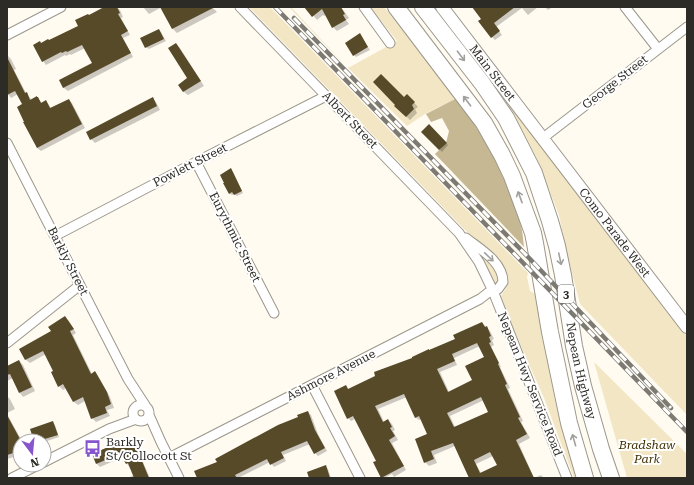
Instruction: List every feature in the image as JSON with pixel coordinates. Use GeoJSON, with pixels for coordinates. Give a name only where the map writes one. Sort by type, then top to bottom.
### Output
{"type":"FeatureCollection","features":[{"type":"Feature","properties":{"kind":"highway","name":"Main Street"},"geometry":{"type":"LineString","coordinates":[[423,7],[482,83],[511,126]]}},
{"type":"Feature","properties":{"kind":"highway","name":"Nepean Highway"},"geometry":{"type":"LineString","coordinates":[[403,10],[477,113],[512,176],[533,233],[538,255],[550,332],[569,423],[584,478]]}},
{"type":"Feature","properties":{"kind":"highway","name":"Nepean Highway"},"geometry":{"type":"LineString","coordinates":[[511,126],[534,173],[553,232],[563,275],[582,386],[600,449],[611,478]]}},
{"type":"Feature","properties":{"kind":"street"},"geometry":{"type":"LineString","coordinates":[[7,35],[61,7]]}},
{"type":"Feature","properties":{"kind":"street","name":"Albert Street"},"geometry":{"type":"LineString","coordinates":[[240,7],[459,233],[493,260],[503,277],[503,282],[498,288],[493,291],[479,262],[459,233]]}},
{"type":"Feature","properties":{"kind":"street"},"geometry":{"type":"LineString","coordinates":[[364,7],[390,43]]}},
{"type":"Feature","properties":{"kind":"street","name":"Main Street"},"geometry":{"type":"LineString","coordinates":[[442,7],[543,138]]}},
{"type":"Feature","properties":{"kind":"street"},"geometry":{"type":"LineString","coordinates":[[625,7],[658,49]]}},
{"type":"Feature","properties":{"kind":"street","name":"George Street"},"geometry":{"type":"LineString","coordinates":[[543,138],[687,26]]}},
{"type":"Feature","properties":{"kind":"street","name":"Powlett Street"},"geometry":{"type":"LineString","coordinates":[[55,236],[326,96]]}},
{"type":"Feature","properties":{"kind":"street","name":"Como Parade West"},"geometry":{"type":"LineString","coordinates":[[543,138],[687,327]]}},
{"type":"Feature","properties":{"kind":"street","name":"Barkly Street"},"geometry":{"type":"LineString","coordinates":[[7,143],[128,379],[140,413],[161,442],[179,478]]}},
{"type":"Feature","properties":{"kind":"street","name":"Eurythmic Street"},"geometry":{"type":"LineString","coordinates":[[196,162],[274,313]]}},
{"type":"Feature","properties":{"kind":"street"},"geometry":{"type":"LineString","coordinates":[[7,343],[80,285]]}},
{"type":"Feature","properties":{"kind":"street","name":"Ashmore Avenue"},"geometry":{"type":"LineString","coordinates":[[169,458],[480,299],[488,292],[493,291]]}},
{"type":"Feature","properties":{"kind":"street","name":"Nepean Hwy Service Road"},"geometry":{"type":"LineString","coordinates":[[493,291],[567,478]]}},
{"type":"Feature","properties":{"kind":"street"},"geometry":{"type":"LineString","coordinates":[[312,385],[360,478]]}},
{"type":"Feature","properties":{"kind":"street"},"geometry":{"type":"LineString","coordinates":[[52,458],[140,413]]}},
{"type":"Feature","properties":{"kind":"street"},"geometry":{"type":"LineString","coordinates":[[12,478],[22,473]]}},
{"type":"Feature","properties":{"kind":"green space"},"geometry":{"type":"Polygon","coordinates":[[[249,7],[270,7],[528,273],[527,277],[530,291],[537,295],[559,415],[578,478],[574,478],[544,398],[500,298],[507,286],[506,270],[501,263],[463,228],[249,7]]]}},
{"type":"Feature","properties":{"kind":"green space"},"geometry":{"type":"Polygon","coordinates":[[[289,7],[291,7],[348,68],[289,7]]]}},
{"type":"Feature","properties":{"kind":"green space"},"geometry":{"type":"Polygon","coordinates":[[[370,7],[384,7],[457,98],[425,114],[407,126],[348,68],[397,41],[370,7]]]}},
{"type":"Feature","properties":{"kind":"green space"},"geometry":{"type":"Polygon","coordinates":[[[507,101],[594,212],[687,336],[687,415],[580,304],[559,215],[537,159],[515,118],[504,104],[507,101]]]}},
{"type":"Feature","properties":{"kind":"green space"},"geometry":{"type":"Polygon","coordinates":[[[480,253],[486,256],[498,274],[499,282],[496,285],[479,255],[480,253]]]}},
{"type":"Feature","properties":{"kind":"green space","name":"Bradshaw Park"},"geometry":{"type":"Polygon","coordinates":[[[594,362],[687,454],[687,478],[627,478],[594,362]]]}},
{"type":"Feature","properties":{"kind":"shaded area"},"geometry":{"type":"Polygon","coordinates":[[[457,98],[477,128],[503,176],[522,229],[524,247],[435,154],[446,143],[449,131],[442,118],[431,122],[426,114],[457,98]]]}},
{"type":"Feature","properties":{"kind":"building"},"geometry":{"type":"Polygon","coordinates":[[[104,7],[117,7],[120,13],[118,14],[128,31],[121,35],[131,53],[63,88],[59,80],[92,63],[82,45],[67,52],[61,52],[42,62],[33,45],[40,41],[41,43],[48,39],[49,40],[78,26],[75,20],[104,7]]]}},
{"type":"Feature","properties":{"kind":"building"},"geometry":{"type":"Polygon","coordinates":[[[160,7],[215,7],[172,29],[160,7]]]}},
{"type":"Feature","properties":{"kind":"building"},"geometry":{"type":"Polygon","coordinates":[[[304,7],[341,7],[345,14],[343,15],[346,20],[332,28],[322,9],[312,17],[304,7]]]}},
{"type":"Feature","properties":{"kind":"building"},"geometry":{"type":"Polygon","coordinates":[[[472,7],[515,7],[494,23],[500,31],[491,38],[478,21],[481,19],[472,7]]]}},
{"type":"Feature","properties":{"kind":"building"},"geometry":{"type":"Polygon","coordinates":[[[159,29],[164,39],[145,48],[140,38],[159,29]]]}},
{"type":"Feature","properties":{"kind":"building"},"geometry":{"type":"Polygon","coordinates":[[[360,33],[368,47],[353,56],[345,43],[360,33]]]}},
{"type":"Feature","properties":{"kind":"building"},"geometry":{"type":"Polygon","coordinates":[[[176,43],[201,81],[183,92],[178,85],[187,78],[168,48],[176,43]]]}},
{"type":"Feature","properties":{"kind":"building"},"geometry":{"type":"Polygon","coordinates":[[[7,57],[30,100],[37,96],[41,103],[46,100],[50,108],[69,99],[82,124],[37,148],[17,107],[22,104],[15,91],[7,95],[7,57]]]}},
{"type":"Feature","properties":{"kind":"building"},"geometry":{"type":"Polygon","coordinates":[[[381,74],[404,97],[407,94],[415,102],[412,105],[414,109],[406,117],[373,82],[381,74]]]}},
{"type":"Feature","properties":{"kind":"building"},"geometry":{"type":"Polygon","coordinates":[[[153,97],[157,106],[90,140],[86,132],[153,97]]]}},
{"type":"Feature","properties":{"kind":"building"},"geometry":{"type":"Polygon","coordinates":[[[429,124],[447,143],[439,150],[421,132],[429,124]]]}},
{"type":"Feature","properties":{"kind":"building"},"geometry":{"type":"Polygon","coordinates":[[[231,168],[242,191],[234,195],[232,192],[229,194],[220,175],[231,168]]]}},
{"type":"Feature","properties":{"kind":"building"},"geometry":{"type":"Polygon","coordinates":[[[65,316],[74,329],[70,331],[91,374],[95,371],[107,392],[111,404],[105,407],[107,413],[91,419],[83,397],[73,402],[63,384],[58,387],[51,372],[53,371],[43,351],[25,360],[19,349],[51,331],[48,327],[65,316]]]}},
{"type":"Feature","properties":{"kind":"building"},"geometry":{"type":"Polygon","coordinates":[[[482,322],[485,327],[487,326],[491,336],[489,337],[491,342],[489,343],[499,363],[498,364],[507,384],[505,385],[520,417],[518,418],[527,434],[516,440],[534,478],[469,478],[453,443],[431,451],[434,459],[424,463],[415,439],[427,434],[419,416],[415,418],[404,394],[375,406],[383,422],[388,419],[392,427],[390,428],[395,436],[389,440],[404,466],[381,478],[373,462],[376,461],[353,416],[347,419],[334,391],[346,385],[348,389],[375,376],[374,372],[412,358],[429,349],[455,339],[453,335],[482,322]],[[477,343],[452,354],[455,361],[437,369],[448,392],[472,380],[465,366],[484,357],[477,343]],[[481,397],[447,413],[454,427],[488,412],[481,397]],[[490,452],[474,460],[480,473],[497,465],[490,452]]]}},
{"type":"Feature","properties":{"kind":"building"},"geometry":{"type":"Polygon","coordinates":[[[19,360],[32,387],[19,393],[10,374],[7,375],[7,366],[19,360]]]}},
{"type":"Feature","properties":{"kind":"building"},"geometry":{"type":"Polygon","coordinates":[[[308,411],[315,430],[325,448],[314,454],[307,441],[281,452],[284,458],[270,465],[267,459],[235,475],[237,478],[197,478],[194,471],[217,462],[215,459],[278,425],[298,417],[297,415],[308,411]]]}},
{"type":"Feature","properties":{"kind":"building"},"geometry":{"type":"Polygon","coordinates":[[[7,415],[17,433],[12,433],[12,453],[7,455],[7,415]]]}},
{"type":"Feature","properties":{"kind":"building"},"geometry":{"type":"Polygon","coordinates":[[[53,421],[58,435],[52,437],[52,433],[31,433],[30,429],[53,421]]]}},
{"type":"Feature","properties":{"kind":"building"},"geometry":{"type":"Polygon","coordinates":[[[128,436],[132,444],[135,443],[142,456],[140,456],[149,478],[134,478],[128,463],[126,464],[120,454],[96,464],[92,454],[115,444],[128,436]]]}},
{"type":"Feature","properties":{"kind":"building"},"geometry":{"type":"Polygon","coordinates":[[[326,465],[330,478],[309,478],[307,472],[326,465]]]}},
{"type":"Feature","properties":{"kind":"railway"},"geometry":{"type":"LineString","coordinates":[[275,7],[687,432]]}},
{"type":"Feature","properties":{"kind":"railway"},"geometry":{"type":"LineString","coordinates":[[294,18],[531,260],[671,408]]}},
{"type":"Feature","properties":{"kind":"place","name":"Barkly St/Collocott St"},"geometry":{"type":"Point","coordinates":[93,449]}}]}
